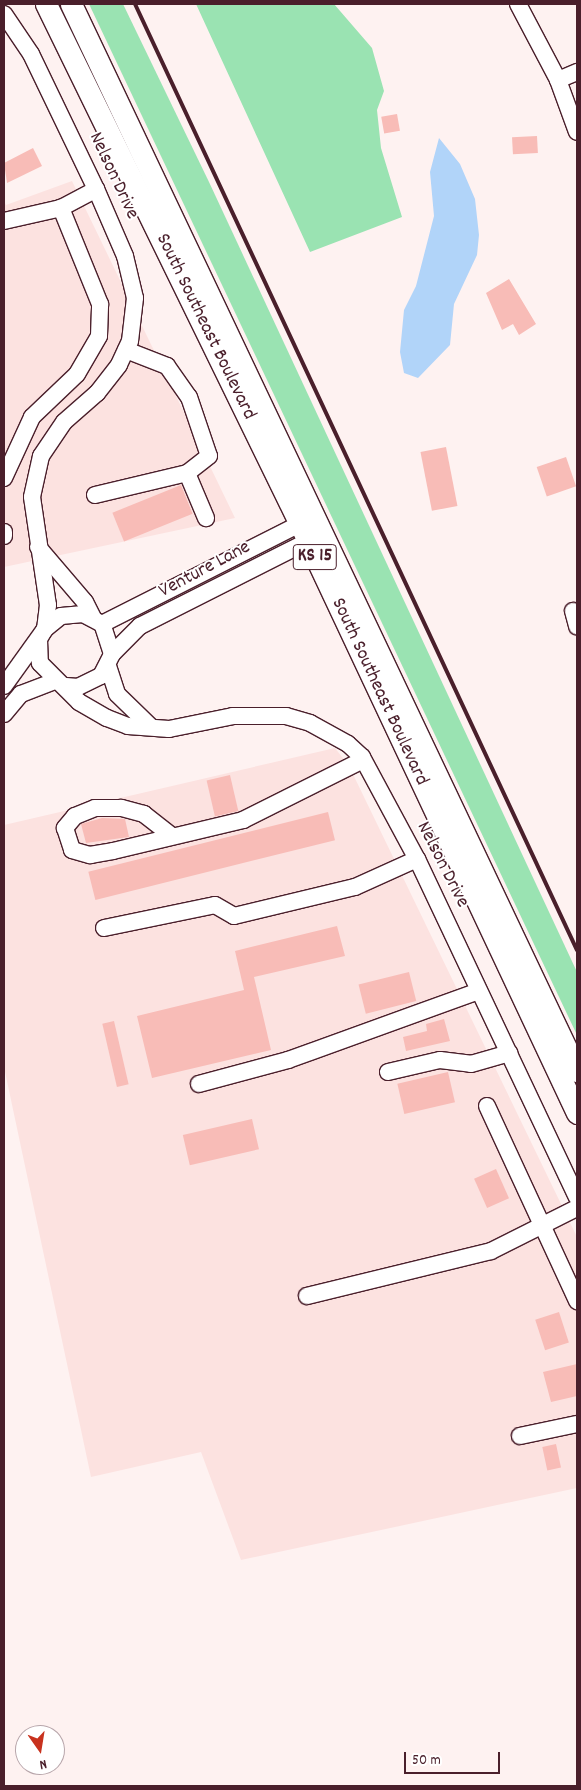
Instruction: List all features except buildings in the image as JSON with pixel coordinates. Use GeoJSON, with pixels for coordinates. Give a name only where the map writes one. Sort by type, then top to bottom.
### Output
{"type":"FeatureCollection","features":[{"type":"Feature","properties":{"kind":"main road","name":"South Southeast Boulevard"},"geometry":{"type":"LineString","coordinates":[[46,4],[312,528],[577,1071]]}},
{"type":"Feature","properties":{"kind":"main road","name":"South Southeast Boulevard"},"geometry":{"type":"LineString","coordinates":[[70,4],[312,528],[577,1113]]}},
{"type":"Feature","properties":{"kind":"street"},"geometry":{"type":"LineString","coordinates":[[518,4],[574,108],[577,132]]}},
{"type":"Feature","properties":{"kind":"street","name":"Nelson Drive"},"geometry":{"type":"LineString","coordinates":[[4,14],[31,54],[96,189],[132,277],[135,298],[126,350],[106,383],[64,422],[41,456],[32,498],[41,572],[48,605],[45,629]]}},
{"type":"Feature","properties":{"kind":"street"},"geometry":{"type":"LineString","coordinates":[[558,80],[577,72]]}},
{"type":"Feature","properties":{"kind":"street"},"geometry":{"type":"LineString","coordinates":[[4,221],[61,208],[96,189]]}},
{"type":"Feature","properties":{"kind":"street"},"geometry":{"type":"LineString","coordinates":[[4,478],[8,458],[32,417],[77,374],[99,336],[100,304],[61,208]]}},
{"type":"Feature","properties":{"kind":"street"},"geometry":{"type":"LineString","coordinates":[[95,495],[187,473],[209,456],[189,397],[167,366],[126,350]]}},
{"type":"Feature","properties":{"kind":"street"},"geometry":{"type":"LineString","coordinates":[[187,473],[206,518]]}},
{"type":"Feature","properties":{"kind":"street","name":"Venture Lane"},"geometry":{"type":"LineString","coordinates":[[97,621],[312,528]]}},
{"type":"Feature","properties":{"kind":"street","name":"Venture Lane"},"geometry":{"type":"LineString","coordinates":[[110,660],[140,626],[312,528]]}},
{"type":"Feature","properties":{"kind":"street"},"geometry":{"type":"LineString","coordinates":[[38,547],[85,602],[97,621],[110,660],[117,694],[150,726]]}},
{"type":"Feature","properties":{"kind":"street"},"geometry":{"type":"LineString","coordinates":[[4,686],[45,629],[67,614],[97,621]]}},
{"type":"Feature","properties":{"kind":"street"},"geometry":{"type":"LineString","coordinates":[[45,629],[40,639],[40,663],[60,683]]}},
{"type":"Feature","properties":{"kind":"street"},"geometry":{"type":"LineString","coordinates":[[4,714],[22,694],[60,683],[90,683],[110,660]]}},
{"type":"Feature","properties":{"kind":"street","name":"Nelson Drive"},"geometry":{"type":"LineString","coordinates":[[60,683],[79,702],[107,718],[128,726],[150,726],[169,729],[233,716],[286,716],[330,732],[363,760],[417,859],[577,1197]]}},
{"type":"Feature","properties":{"kind":"street"},"geometry":{"type":"LineString","coordinates":[[172,836],[144,814],[121,808],[95,808],[75,816],[65,828],[72,850],[90,855],[243,820],[363,760]]}},
{"type":"Feature","properties":{"kind":"street"},"geometry":{"type":"LineString","coordinates":[[104,928],[215,905],[234,916],[267,909],[355,887],[417,859]]}},
{"type":"Feature","properties":{"kind":"street"},"geometry":{"type":"LineString","coordinates":[[199,1084],[288,1060],[479,991]]}},
{"type":"Feature","properties":{"kind":"street"},"geometry":{"type":"LineString","coordinates":[[388,1072],[440,1060],[471,1064],[509,1053]]}},
{"type":"Feature","properties":{"kind":"street"},"geometry":{"type":"LineString","coordinates":[[487,1106],[544,1224],[577,1301]]}},
{"type":"Feature","properties":{"kind":"street"},"geometry":{"type":"LineString","coordinates":[[307,1296],[491,1251],[577,1208]]}},
{"type":"Feature","properties":{"kind":"street"},"geometry":{"type":"LineString","coordinates":[[520,1436],[577,1424]]}},
{"type":"Feature","properties":{"kind":"shaded area"},"geometry":{"type":"Polygon","coordinates":[[[72,181],[235,518],[4,567],[4,201],[6,205],[72,181]]]}},
{"type":"Feature","properties":{"kind":"shaded area"},"geometry":{"type":"Polygon","coordinates":[[[335,748],[349,766],[577,1237],[577,1488],[241,1560],[201,1452],[91,1477],[4,1067],[4,825],[335,748]]]}},
{"type":"Feature","properties":{"kind":"green space"},"geometry":{"type":"Polygon","coordinates":[[[89,4],[123,4],[209,182],[577,972],[577,1035],[89,4]]]}},
{"type":"Feature","properties":{"kind":"green space"},"geometry":{"type":"Polygon","coordinates":[[[196,4],[334,4],[372,48],[384,91],[377,110],[381,148],[402,217],[310,252],[196,4]]]}},
{"type":"Feature","properties":{"kind":"water"},"geometry":{"type":"Polygon","coordinates":[[[439,138],[460,164],[475,199],[479,235],[477,255],[454,304],[450,345],[418,378],[404,373],[400,352],[404,310],[416,286],[434,216],[430,172],[439,138]]]}},
{"type":"Feature","properties":{"kind":"railway"},"geometry":{"type":"LineString","coordinates":[[135,4],[577,950]]}}]}
